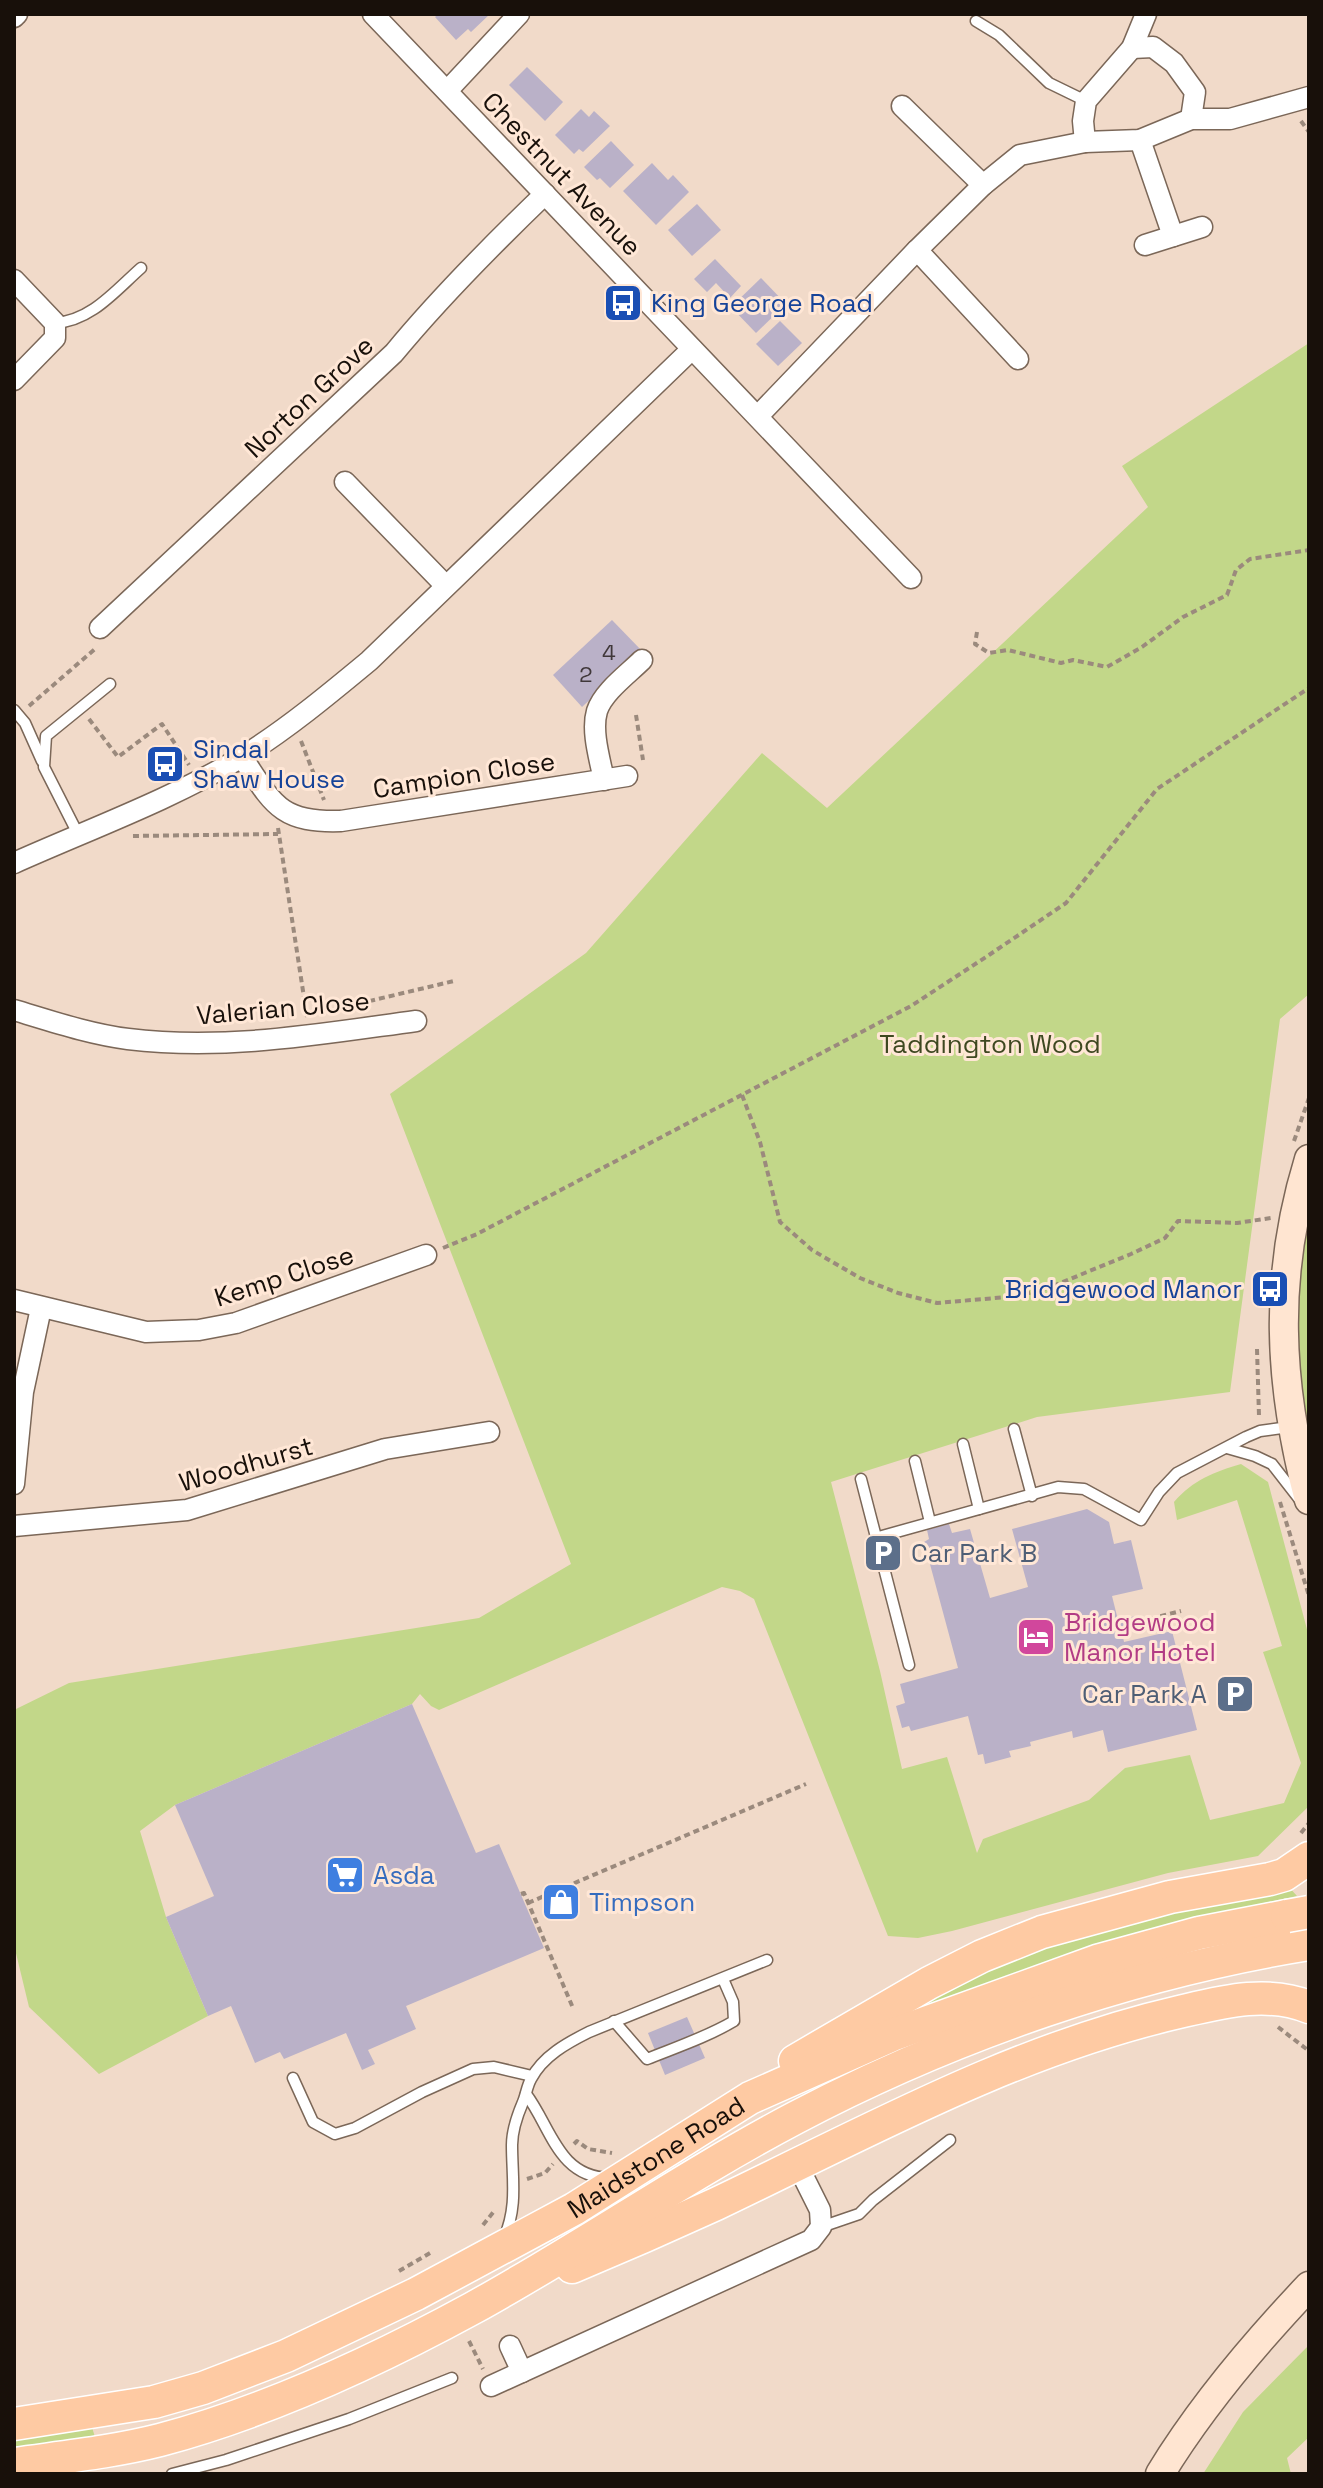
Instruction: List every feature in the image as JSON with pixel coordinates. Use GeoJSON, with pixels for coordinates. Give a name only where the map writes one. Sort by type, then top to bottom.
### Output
{"type":"FeatureCollection","features":[{"type":"Feature","properties":{"kind":"main road"},"geometry":{"type":"LineString","coordinates":[[750,2098],[770,2076],[883,2009],[982,1956],[1042,1932],[1107,1912],[1284,1875],[1309,1858]]}},
{"type":"Feature","properties":{"kind":"main road"},"geometry":{"type":"LineString","coordinates":[[465,2312],[745,2145],[797,2116],[906,2065],[995,2029],[1111,1991],[1206,1965],[1299,1930]]}},
{"type":"Feature","properties":{"kind":"main road","name":"Maidstone Road"},"geometry":{"type":"LineString","coordinates":[[14,2424],[154,2402],[217,2383],[314,2344],[488,2240],[631,2174],[750,2098],[892,2035],[1097,1961],[1199,1933],[1299,1930]]}},
{"type":"Feature","properties":{"kind":"main road"},"geometry":{"type":"LineString","coordinates":[[14,2464],[130,2446],[236,2416],[346,2371],[465,2312],[802,2175],[968,2083],[1035,2055],[1104,2032],[1250,1998],[1277,1998],[1309,2007]]}},
{"type":"Feature","properties":{"kind":"street","name":"Chestnut Avenue"},"geometry":{"type":"LineString","coordinates":[[373,14],[911,578]]}},
{"type":"Feature","properties":{"kind":"street"},"geometry":{"type":"LineString","coordinates":[[447,91],[519,14]]}},
{"type":"Feature","properties":{"kind":"street"},"geometry":{"type":"LineString","coordinates":[[1085,142],[1083,121],[1086,101],[1132,48],[1146,14]]}},
{"type":"Feature","properties":{"kind":"street"},"geometry":{"type":"LineString","coordinates":[[1132,48],[1153,47],[1174,63],[1195,92],[1191,119]]}},
{"type":"Feature","properties":{"kind":"street"},"geometry":{"type":"LineString","coordinates":[[758,416],[917,250],[983,185],[1020,155],[1085,142],[1140,140],[1191,119],[1230,119],[1309,97]]}},
{"type":"Feature","properties":{"kind":"street"},"geometry":{"type":"LineString","coordinates":[[902,106],[983,185]]}},
{"type":"Feature","properties":{"kind":"street"},"geometry":{"type":"LineString","coordinates":[[1140,140],[1173,236]]}},
{"type":"Feature","properties":{"kind":"street","name":"Norton Grove"},"geometry":{"type":"LineString","coordinates":[[100,628],[394,353],[460,278],[545,194]]}},
{"type":"Feature","properties":{"kind":"street"},"geometry":{"type":"LineString","coordinates":[[1145,245],[1202,227]]}},
{"type":"Feature","properties":{"kind":"street"},"geometry":{"type":"LineString","coordinates":[[917,250],[1018,359]]}},
{"type":"Feature","properties":{"kind":"street"},"geometry":{"type":"LineString","coordinates":[[14,280],[55,323],[55,338],[14,380]]}},
{"type":"Feature","properties":{"kind":"street"},"geometry":{"type":"LineString","coordinates":[[14,863],[199,780],[242,757],[294,721],[369,661],[692,349]]}},
{"type":"Feature","properties":{"kind":"street"},"geometry":{"type":"LineString","coordinates":[[345,482],[446,586]]}},
{"type":"Feature","properties":{"kind":"street"},"geometry":{"type":"LineString","coordinates":[[604,780],[595,725],[597,711],[603,700],[642,660]]}},
{"type":"Feature","properties":{"kind":"street","name":"Campion Close"},"geometry":{"type":"LineString","coordinates":[[242,757],[274,802],[286,813],[308,820],[332,821],[604,780],[632,770]]}},
{"type":"Feature","properties":{"kind":"street","name":"Valerian Close"},"geometry":{"type":"LineString","coordinates":[[14,1010],[117,1037],[188,1044],[247,1043],[416,1021]]}},
{"type":"Feature","properties":{"kind":"street"},"geometry":{"type":"LineString","coordinates":[[1309,1159],[1288,1252],[1284,1359],[1309,1500]]}},
{"type":"Feature","properties":{"kind":"street","name":"Kemp Close"},"geometry":{"type":"LineString","coordinates":[[14,1300],[146,1332],[199,1330],[236,1323],[426,1255]]}},
{"type":"Feature","properties":{"kind":"street"},"geometry":{"type":"LineString","coordinates":[[14,1484],[23,1392],[41,1308]]}},
{"type":"Feature","properties":{"kind":"street","name":"Woodhurst"},"geometry":{"type":"LineString","coordinates":[[14,1526],[187,1510],[385,1449],[489,1432]]}},
{"type":"Feature","properties":{"kind":"street"},"geometry":{"type":"LineString","coordinates":[[491,2386],[811,2240],[821,2227],[820,2210],[802,2175]]}},
{"type":"Feature","properties":{"kind":"street"},"geometry":{"type":"LineString","coordinates":[[1160,2474],[1187,2431],[1222,2386],[1309,2286]]}},
{"type":"Feature","properties":{"kind":"street"},"geometry":{"type":"LineString","coordinates":[[510,2346],[522,2372]]}},
{"type":"Feature","properties":{"kind":"lane"},"geometry":{"type":"LineString","coordinates":[[976,21],[999,35],[1049,83],[1086,101]]}},
{"type":"Feature","properties":{"kind":"lane"},"geometry":{"type":"LineString","coordinates":[[55,323],[71,322],[93,310],[141,268]]}},
{"type":"Feature","properties":{"kind":"lane"},"geometry":{"type":"LineString","coordinates":[[44,767],[46,736],[110,684]]}},
{"type":"Feature","properties":{"kind":"lane"},"geometry":{"type":"LineString","coordinates":[[16,713],[25,723],[78,834]]}},
{"type":"Feature","properties":{"kind":"lane"},"geometry":{"type":"LineString","coordinates":[[1014,1429],[1032,1496]]}},
{"type":"Feature","properties":{"kind":"lane"},"geometry":{"type":"LineString","coordinates":[[875,1538],[1058,1487],[1084,1489],[1141,1520],[1159,1492],[1177,1473],[1260,1431],[1298,1431]]}},
{"type":"Feature","properties":{"kind":"lane"},"geometry":{"type":"LineString","coordinates":[[963,1444],[979,1509]]}},
{"type":"Feature","properties":{"kind":"lane"},"geometry":{"type":"LineString","coordinates":[[1227,1448],[1272,1464],[1309,1511]]}},
{"type":"Feature","properties":{"kind":"lane"},"geometry":{"type":"LineString","coordinates":[[915,1461],[930,1522]]}},
{"type":"Feature","properties":{"kind":"lane"},"geometry":{"type":"LineString","coordinates":[[861,1479],[909,1665]]}},
{"type":"Feature","properties":{"kind":"lane"},"geometry":{"type":"LineString","coordinates":[[488,2240],[510,2225],[515,2195],[512,2141],[516,2119],[532,2076],[566,2043],[767,1960]]}},
{"type":"Feature","properties":{"kind":"lane"},"geometry":{"type":"LineString","coordinates":[[614,2021],[647,2059],[715,2032],[734,2021],[733,2002],[723,1979]]}},
{"type":"Feature","properties":{"kind":"lane"},"geometry":{"type":"LineString","coordinates":[[293,2078],[313,2122],[335,2134],[355,2128],[473,2069],[494,2067],[532,2076]]}},
{"type":"Feature","properties":{"kind":"lane"},"geometry":{"type":"LineString","coordinates":[[526,2094],[540,2113],[549,2136],[574,2168],[587,2175],[613,2179],[631,2174]]}},
{"type":"Feature","properties":{"kind":"lane"},"geometry":{"type":"LineString","coordinates":[[821,2227],[859,2214],[950,2140]]}},
{"type":"Feature","properties":{"kind":"lane"},"geometry":{"type":"LineString","coordinates":[[172,2474],[226,2460],[349,2419],[452,2378]]}},
{"type":"Feature","properties":{"kind":"path"},"geometry":{"type":"LineString","coordinates":[[977,632],[975,644],[989,653],[1008,650],[1061,663],[1073,660],[1107,667],[1142,647],[1183,617],[1227,595],[1236,570],[1250,559],[1309,550]]}},
{"type":"Feature","properties":{"kind":"path"},"geometry":{"type":"LineString","coordinates":[[16,713],[102,643],[100,628]]}},
{"type":"Feature","properties":{"kind":"path"},"geometry":{"type":"LineString","coordinates":[[426,1255],[477,1234],[911,1006],[1066,903],[1157,789],[1309,688]]}},
{"type":"Feature","properties":{"kind":"path"},"geometry":{"type":"LineString","coordinates":[[81,707],[118,757],[162,724],[199,780]]}},
{"type":"Feature","properties":{"kind":"path"},"geometry":{"type":"LineString","coordinates":[[632,770],[643,763],[636,715]]}},
{"type":"Feature","properties":{"kind":"path"},"geometry":{"type":"LineString","coordinates":[[294,721],[332,821]]}},
{"type":"Feature","properties":{"kind":"path"},"geometry":{"type":"LineString","coordinates":[[274,802],[308,1017]]}},
{"type":"Feature","properties":{"kind":"path"},"geometry":{"type":"LineString","coordinates":[[105,822],[114,837],[278,834]]}},
{"type":"Feature","properties":{"kind":"path"},"geometry":{"type":"LineString","coordinates":[[333,1010],[454,981]]}},
{"type":"Feature","properties":{"kind":"path"},"geometry":{"type":"LineString","coordinates":[[298,1019],[320,1014]]}},
{"type":"Feature","properties":{"kind":"path"},"geometry":{"type":"LineString","coordinates":[[742,1095],[760,1142],[780,1222],[812,1250],[860,1278],[898,1293],[937,1303],[1019,1296],[1053,1286],[1165,1238],[1178,1221],[1237,1223],[1271,1218]]}},
{"type":"Feature","properties":{"kind":"path"},"geometry":{"type":"LineString","coordinates":[[1276,1489],[1309,1596]]}},
{"type":"Feature","properties":{"kind":"path"},"geometry":{"type":"LineString","coordinates":[[1141,1621],[1181,1611]]}},
{"type":"Feature","properties":{"kind":"path"},"geometry":{"type":"LineString","coordinates":[[528,1903],[806,1784]]}},
{"type":"Feature","properties":{"kind":"path"},"geometry":{"type":"LineString","coordinates":[[521,1894],[524,1893],[573,2008]]}},
{"type":"Feature","properties":{"kind":"path"},"geometry":{"type":"LineString","coordinates":[[1273,2024],[1309,2051]]}},
{"type":"Feature","properties":{"kind":"path"},"geometry":{"type":"LineString","coordinates":[[514,2180],[545,2173],[562,2156]]}},
{"type":"Feature","properties":{"kind":"path"},"geometry":{"type":"LineString","coordinates":[[488,2240],[486,2223],[496,2204]]}},
{"type":"Feature","properties":{"kind":"path"},"geometry":{"type":"LineString","coordinates":[[396,2273],[433,2252]]}},
{"type":"Feature","properties":{"kind":"path"},"geometry":{"type":"LineString","coordinates":[[465,2312],[491,2386]]}},
{"type":"Feature","properties":{"kind":"green space","name":"Taddington Wood"},"geometry":{"type":"Polygon","coordinates":[[[1309,343],[1309,994],[1280,1019],[1230,1392],[1037,1417],[831,1482],[902,1769],[947,1757],[977,1853],[983,1839],[1089,1800],[1125,1768],[1190,1755],[1210,1820],[1284,1803],[1301,1763],[1263,1652],[1282,1646],[1237,1500],[1177,1520],[1174,1502],[1204,1478],[1241,1464],[1268,1482],[1309,1637],[1309,1806],[1258,1856],[1168,1873],[952,1931],[918,1938],[888,1936],[754,1599],[740,1591],[722,1587],[439,1710],[420,1694],[412,1704],[175,1805],[140,1831],[166,1917],[208,2016],[99,2074],[29,2007],[14,1945],[14,1710],[69,1683],[479,1618],[571,1564],[390,1094],[586,953],[762,753],[827,808],[1148,507],[1122,466],[1309,343]]]}},
{"type":"Feature","properties":{"kind":"green space"},"geometry":{"type":"Polygon","coordinates":[[[1309,1210],[1309,1428],[1300,1404],[1295,1304],[1309,1210]]]}},
{"type":"Feature","properties":{"kind":"green space"},"geometry":{"type":"Polygon","coordinates":[[[1288,1886],[1297,1896],[1185,1920],[1092,1945],[919,2011],[915,2003],[984,1967],[1125,1922],[1288,1886]]]}},
{"type":"Feature","properties":{"kind":"green space"},"geometry":{"type":"Polygon","coordinates":[[[1309,2345],[1309,2437],[1287,2458],[1291,2474],[1203,2474],[1243,2412],[1309,2345]]]}},
{"type":"Feature","properties":{"kind":"green space"},"geometry":{"type":"Polygon","coordinates":[[[91,2424],[95,2437],[14,2447],[14,2434],[91,2424]]]}},
{"type":"Feature","properties":{"kind":"building"},"geometry":{"type":"Polygon","coordinates":[[[438,14],[490,14],[471,32],[468,29],[456,40],[435,17],[438,14]]]}},
{"type":"Feature","properties":{"kind":"building"},"geometry":{"type":"Polygon","coordinates":[[[527,67],[563,102],[545,121],[509,85],[527,67]]]}},
{"type":"Feature","properties":{"kind":"building"},"geometry":{"type":"Polygon","coordinates":[[[581,109],[589,117],[594,111],[610,126],[583,152],[579,149],[574,154],[555,135],[581,109]]]}},
{"type":"Feature","properties":{"kind":"building"},"geometry":{"type":"Polygon","coordinates":[[[611,141],[634,165],[610,188],[584,167],[611,141]]]}},
{"type":"Feature","properties":{"kind":"building"},"geometry":{"type":"Polygon","coordinates":[[[652,163],[668,180],[673,175],[689,192],[656,225],[623,191],[652,163]]]}},
{"type":"Feature","properties":{"kind":"building"},"geometry":{"type":"Polygon","coordinates":[[[697,204],[721,230],[692,256],[668,230],[697,204]]]}},
{"type":"Feature","properties":{"kind":"building"},"geometry":{"type":"Polygon","coordinates":[[[715,259],[741,286],[730,298],[716,283],[707,292],[694,279],[715,259]]]}},
{"type":"Feature","properties":{"kind":"building"},"geometry":{"type":"Polygon","coordinates":[[[761,278],[786,304],[756,333],[731,307],[761,278]]]}},
{"type":"Feature","properties":{"kind":"building"},"geometry":{"type":"Polygon","coordinates":[[[780,321],[802,343],[778,366],[756,344],[780,321]]]}},
{"type":"Feature","properties":{"kind":"building"},"geometry":{"type":"Polygon","coordinates":[[[612,620],[642,651],[582,707],[553,675],[612,620]]]}},
{"type":"Feature","properties":{"kind":"building","name":"Bridgewood Manor Hotel"},"geometry":{"type":"Polygon","coordinates":[[[1087,1509],[1109,1522],[1114,1544],[1131,1540],[1143,1589],[1112,1596],[1118,1620],[1140,1615],[1143,1627],[1122,1632],[1124,1642],[1172,1631],[1197,1730],[1108,1752],[1103,1730],[1073,1738],[1072,1731],[1030,1742],[1031,1746],[1009,1751],[1011,1757],[985,1764],[983,1754],[978,1755],[968,1716],[911,1731],[909,1726],[902,1728],[896,1706],[905,1703],[900,1684],[958,1668],[924,1542],[929,1539],[927,1530],[949,1524],[952,1533],[970,1529],[990,1598],[1028,1587],[1012,1529],[1087,1509]]]}},
{"type":"Feature","properties":{"kind":"building","name":"Asda"},"geometry":{"type":"Polygon","coordinates":[[[412,1704],[476,1853],[499,1844],[544,1948],[406,2006],[416,2029],[368,2050],[375,2064],[362,2070],[346,2033],[284,2059],[280,2052],[255,2063],[231,2006],[208,2016],[166,1917],[214,1896],[175,1805],[412,1704]]]}},
{"type":"Feature","properties":{"kind":"building","name":"Timpson"},"geometry":{"type":"Polygon","coordinates":[[[569,1893],[573,1902],[554,1911],[550,1902],[569,1893]]]}},
{"type":"Feature","properties":{"kind":"building"},"geometry":{"type":"Polygon","coordinates":[[[687,2017],[705,2058],[665,2075],[648,2033],[687,2017]]]}},
{"type":"Feature","properties":{"kind":"place","name":"King George Road"},"geometry":{"type":"Point","coordinates":[623,303]}},
{"type":"Feature","properties":{"kind":"place","name":"Sindal Shaw House"},"geometry":{"type":"Point","coordinates":[165,764]}},
{"type":"Feature","properties":{"kind":"place","name":"Bridgewood Manor"},"geometry":{"type":"Point","coordinates":[1270,1289]}},
{"type":"Feature","properties":{"kind":"place","name":"Car Park B"},"geometry":{"type":"Point","coordinates":[883,1553]}},
{"type":"Feature","properties":{"kind":"place","name":"Bridgewood Manor Hotel"},"geometry":{"type":"Point","coordinates":[1036,1637]}},
{"type":"Feature","properties":{"kind":"place","name":"Car Park A"},"geometry":{"type":"Point","coordinates":[1235,1694]}},
{"type":"Feature","properties":{"kind":"place","name":"Asda"},"geometry":{"type":"Point","coordinates":[345,1875]}},
{"type":"Feature","properties":{"kind":"place","name":"Timpson"},"geometry":{"type":"Point","coordinates":[561,1902]}}]}
